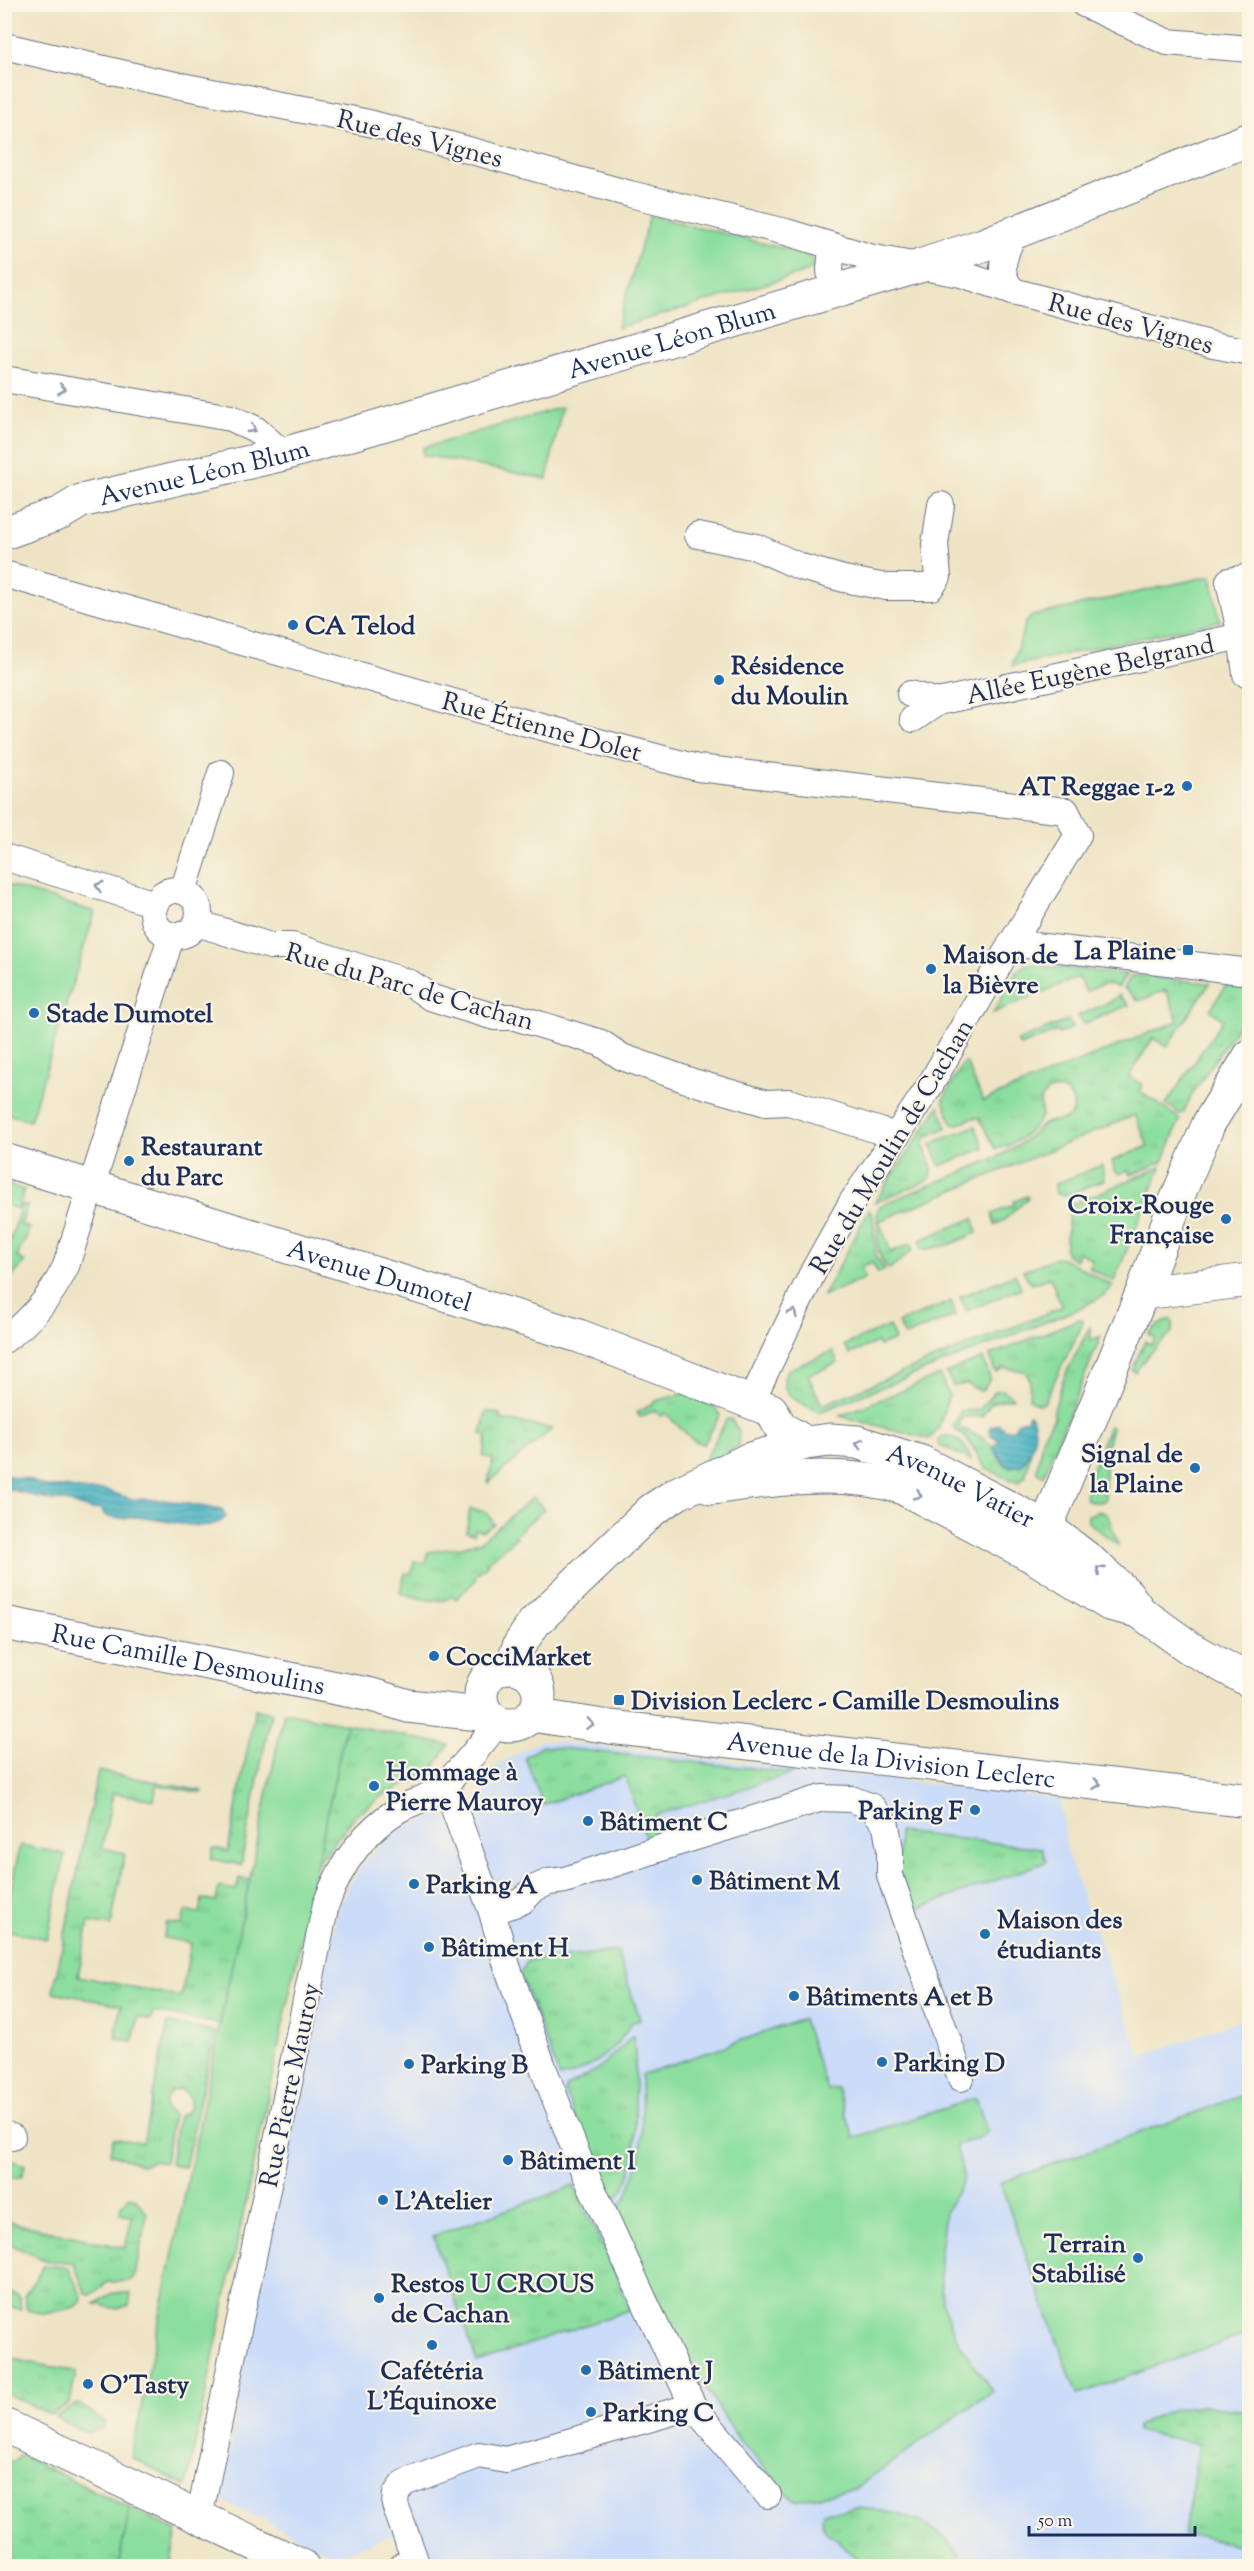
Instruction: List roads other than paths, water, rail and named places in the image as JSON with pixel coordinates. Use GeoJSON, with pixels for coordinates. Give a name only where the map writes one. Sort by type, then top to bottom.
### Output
{"type":"FeatureCollection","features":[{"type":"Feature","properties":{"kind":"main road","name":"Avenue Léon Blum"},"geometry":{"type":"LineString","coordinates":[[4,533],[61,513],[81,501],[284,454],[920,266],[1014,232],[1250,139]]}},
{"type":"Feature","properties":{"kind":"main road","name":"Avenue Léon Blum"},"geometry":{"type":"LineString","coordinates":[[4,510],[58,498],[81,501]]}},
{"type":"Feature","properties":{"kind":"main road"},"geometry":{"type":"LineString","coordinates":[[1040,1542],[1142,1293],[1177,1198],[1209,1124],[1250,1056]]}},
{"type":"Feature","properties":{"kind":"main road","name":"Avenue Dumotel"},"geometry":{"type":"LineString","coordinates":[[4,1160],[579,1336],[751,1402],[771,1410],[771,1451],[800,1476]]}},
{"type":"Feature","properties":{"kind":"main road"},"geometry":{"type":"LineString","coordinates":[[1142,1293],[1250,1280]]}},
{"type":"Feature","properties":{"kind":"main road","name":"Avenue Vatier"},"geometry":{"type":"LineString","coordinates":[[771,1451],[830,1440],[857,1442],[921,1462],[1040,1542],[1109,1604],[1140,1612],[1190,1648],[1250,1681]]}},
{"type":"Feature","properties":{"kind":"main road"},"geometry":{"type":"LineString","coordinates":[[511,1667],[520,1644],[534,1623],[652,1510],[678,1493],[771,1451]]}},
{"type":"Feature","properties":{"kind":"main road","name":"Avenue Vatier"},"geometry":{"type":"LineString","coordinates":[[800,1476],[841,1476],[879,1480],[901,1486],[1040,1542]]}},
{"type":"Feature","properties":{"kind":"main road","name":"Rue Camille Desmoulins"},"geometry":{"type":"LineString","coordinates":[[4,1623],[372,1695],[408,1706],[489,1710]]}},
{"type":"Feature","properties":{"kind":"main road"},"geometry":{"type":"LineString","coordinates":[[511,1667],[523,1670],[536,1684],[538,1703],[532,1715],[520,1724],[511,1725],[489,1710],[490,1675],[497,1670],[511,1667]]}},
{"type":"Feature","properties":{"kind":"main road","name":"Avenue de la Division Leclerc"},"geometry":{"type":"LineString","coordinates":[[532,1715],[610,1727],[1250,1801]]}},
{"type":"Feature","properties":{"kind":"main road"},"geometry":{"type":"LineString","coordinates":[[4,2425],[302,2566]]}},
{"type":"Feature","properties":{"kind":"street"},"geometry":{"type":"LineString","coordinates":[[1084,4],[1167,42],[1250,49]]}},
{"type":"Feature","properties":{"kind":"street","name":"Rue des Vignes"},"geometry":{"type":"LineString","coordinates":[[4,46],[151,80],[369,123],[869,257],[961,274],[1013,291],[1202,342],[1250,352]]}},
{"type":"Feature","properties":{"kind":"street","name":"Rue des Vignes"},"geometry":{"type":"LineString","coordinates":[[1013,291],[1005,283],[1002,268],[1014,232]]}},
{"type":"Feature","properties":{"kind":"street"},"geometry":{"type":"LineString","coordinates":[[832,246],[830,270],[833,292]]}},
{"type":"Feature","properties":{"kind":"street"},"geometry":{"type":"LineString","coordinates":[[4,380],[231,418],[255,429],[284,454]]}},
{"type":"Feature","properties":{"kind":"street"},"geometry":{"type":"LineString","coordinates":[[698,535],[756,547],[801,567],[844,579],[886,587],[931,587],[938,577],[935,544],[941,505]]}},
{"type":"Feature","properties":{"kind":"street","name":"Rue Étienne Dolet"},"geometry":{"type":"LineString","coordinates":[[4,574],[523,722],[698,768],[1066,811],[1078,835]]}},
{"type":"Feature","properties":{"kind":"street","name":"Allée Eugène Belgrand"},"geometry":{"type":"LineString","coordinates":[[1246,674],[1241,636],[1229,581],[1250,577]]}},
{"type":"Feature","properties":{"kind":"street","name":"Allée Eugène Belgrand"},"geometry":{"type":"LineString","coordinates":[[911,707],[1241,636]]}},
{"type":"Feature","properties":{"kind":"street"},"geometry":{"type":"LineString","coordinates":[[183,891],[221,773]]}},
{"type":"Feature","properties":{"kind":"street","name":"Rue du Moulin de Cachan"},"geometry":{"type":"LineString","coordinates":[[751,1402],[814,1270],[852,1202],[929,1087],[1011,943],[1078,835]]}},
{"type":"Feature","properties":{"kind":"street"},"geometry":{"type":"LineString","coordinates":[[4,857],[155,904]]}},
{"type":"Feature","properties":{"kind":"street"},"geometry":{"type":"LineString","coordinates":[[183,891],[194,898],[199,917],[189,933],[171,936],[159,930],[155,924],[152,917],[155,904],[164,893],[183,891]]}},
{"type":"Feature","properties":{"kind":"street","name":"Rue du Parc de Cachan"},"geometry":{"type":"LineString","coordinates":[[197,923],[270,946],[292,946],[410,983],[430,998],[495,1017],[515,1017],[591,1040],[622,1057],[704,1085],[766,1103],[789,1102],[896,1136]]}},
{"type":"Feature","properties":{"kind":"street"},"geometry":{"type":"LineString","coordinates":[[4,1340],[15,1332],[52,1294],[66,1266],[171,936]]}},
{"type":"Feature","properties":{"kind":"street"},"geometry":{"type":"LineString","coordinates":[[1011,943],[1250,972]]}},
{"type":"Feature","properties":{"kind":"street","name":"Rue Pierre Mauroy"},"geometry":{"type":"LineString","coordinates":[[199,2518],[326,1904],[336,1876],[346,1858],[373,1829],[398,1810],[426,1798],[445,1784],[489,1710]]}},
{"type":"Feature","properties":{"kind":"street"},"geometry":{"type":"LineString","coordinates":[[445,1784],[492,1912],[507,1966],[543,2070],[579,2160],[693,2406],[768,2495]]}},
{"type":"Feature","properties":{"kind":"street"},"geometry":{"type":"LineString","coordinates":[[492,1912],[522,1901],[535,1888],[549,1882],[565,1880],[822,1798],[851,1798],[872,1806],[886,1825],[890,1850],[890,1876],[961,2078]]}},
{"type":"Feature","properties":{"kind":"street"},"geometry":{"type":"LineString","coordinates":[[403,2565],[416,2563],[395,2505],[396,2494],[404,2482],[479,2455],[506,2460],[693,2406]]}},
{"type":"Feature","properties":{"kind":"water"},"geometry":{"type":"Polygon","coordinates":[[[1029,1414],[1033,1420],[1034,1441],[1020,1466],[1007,1466],[993,1448],[999,1440],[991,1435],[990,1427],[998,1424],[1006,1430],[1014,1429],[1018,1422],[1026,1420],[1029,1414]]]}},
{"type":"Feature","properties":{"kind":"water"},"geometry":{"type":"Polygon","coordinates":[[[4,1475],[26,1479],[47,1487],[87,1491],[104,1490],[132,1499],[164,1500],[222,1510],[226,1517],[218,1523],[195,1526],[133,1517],[114,1518],[106,1516],[100,1508],[92,1510],[61,1500],[52,1501],[5,1488],[4,1475]]]}},
{"type":"Feature","properties":{"kind":"place","name":"CA Telod"},"geometry":{"type":"Point","coordinates":[293,625]}},
{"type":"Feature","properties":{"kind":"place","name":"Résidence du Moulin"},"geometry":{"type":"Point","coordinates":[719,680]}},
{"type":"Feature","properties":{"kind":"place","name":"AT Reggae 1-2"},"geometry":{"type":"Point","coordinates":[1187,786]}},
{"type":"Feature","properties":{"kind":"place","name":"La Plaine"},"geometry":{"type":"Point","coordinates":[1188,950]}},
{"type":"Feature","properties":{"kind":"place","name":"Maison de la Bièvre"},"geometry":{"type":"Point","coordinates":[931,969]}},
{"type":"Feature","properties":{"kind":"place","name":"Stade Dumotel"},"geometry":{"type":"Point","coordinates":[34,1013]}},
{"type":"Feature","properties":{"kind":"place","name":"Restaurant du Parc"},"geometry":{"type":"Point","coordinates":[129,1161]}},
{"type":"Feature","properties":{"kind":"place","name":"Croix-Rouge Française"},"geometry":{"type":"Point","coordinates":[1226,1219]}},
{"type":"Feature","properties":{"kind":"place","name":"Signal de la Plaine"},"geometry":{"type":"Point","coordinates":[1195,1468]}},
{"type":"Feature","properties":{"kind":"place","name":"CocciMarket"},"geometry":{"type":"Point","coordinates":[434,1656]}},
{"type":"Feature","properties":{"kind":"place","name":"Division Leclerc - Camille Desmoulins"},"geometry":{"type":"Point","coordinates":[619,1700]}},
{"type":"Feature","properties":{"kind":"place","name":"Hommage à Pierre Mauroy"},"geometry":{"type":"Point","coordinates":[374,1786]}},
{"type":"Feature","properties":{"kind":"place","name":"Parking F"},"geometry":{"type":"Point","coordinates":[975,1810]}},
{"type":"Feature","properties":{"kind":"place","name":"Bâtiment C"},"geometry":{"type":"Point","coordinates":[588,1821]}},
{"type":"Feature","properties":{"kind":"place","name":"Bâtiment M"},"geometry":{"type":"Point","coordinates":[697,1880]}},
{"type":"Feature","properties":{"kind":"place","name":"Parking A"},"geometry":{"type":"Point","coordinates":[414,1884]}},
{"type":"Feature","properties":{"kind":"place","name":"Maison des étudiants"},"geometry":{"type":"Point","coordinates":[985,1934]}},
{"type":"Feature","properties":{"kind":"place","name":"Bâtiment H"},"geometry":{"type":"Point","coordinates":[429,1947]}},
{"type":"Feature","properties":{"kind":"place","name":"Bâtiments A et B"},"geometry":{"type":"Point","coordinates":[794,1996]}},
{"type":"Feature","properties":{"kind":"place","name":"Parking D"},"geometry":{"type":"Point","coordinates":[882,2062]}},
{"type":"Feature","properties":{"kind":"place","name":"Parking B"},"geometry":{"type":"Point","coordinates":[409,2064]}},
{"type":"Feature","properties":{"kind":"place","name":"Bâtiment I"},"geometry":{"type":"Point","coordinates":[508,2160]}},
{"type":"Feature","properties":{"kind":"place","name":"L'Atelier"},"geometry":{"type":"Point","coordinates":[383,2200]}},
{"type":"Feature","properties":{"kind":"place","name":"Terrain Stabilisé"},"geometry":{"type":"Point","coordinates":[1138,2258]}},
{"type":"Feature","properties":{"kind":"place","name":"Restos U CROUS de Cachan"},"geometry":{"type":"Point","coordinates":[379,2298]}},
{"type":"Feature","properties":{"kind":"place","name":"Cafétéria L'Équinoxe"},"geometry":{"type":"Point","coordinates":[432,2345]}},
{"type":"Feature","properties":{"kind":"place","name":"Bâtiment J"},"geometry":{"type":"Point","coordinates":[586,2370]}},
{"type":"Feature","properties":{"kind":"place","name":"O'Tasty"},"geometry":{"type":"Point","coordinates":[88,2384]}},
{"type":"Feature","properties":{"kind":"place","name":"Parking C"},"geometry":{"type":"Point","coordinates":[591,2412]}}]}
